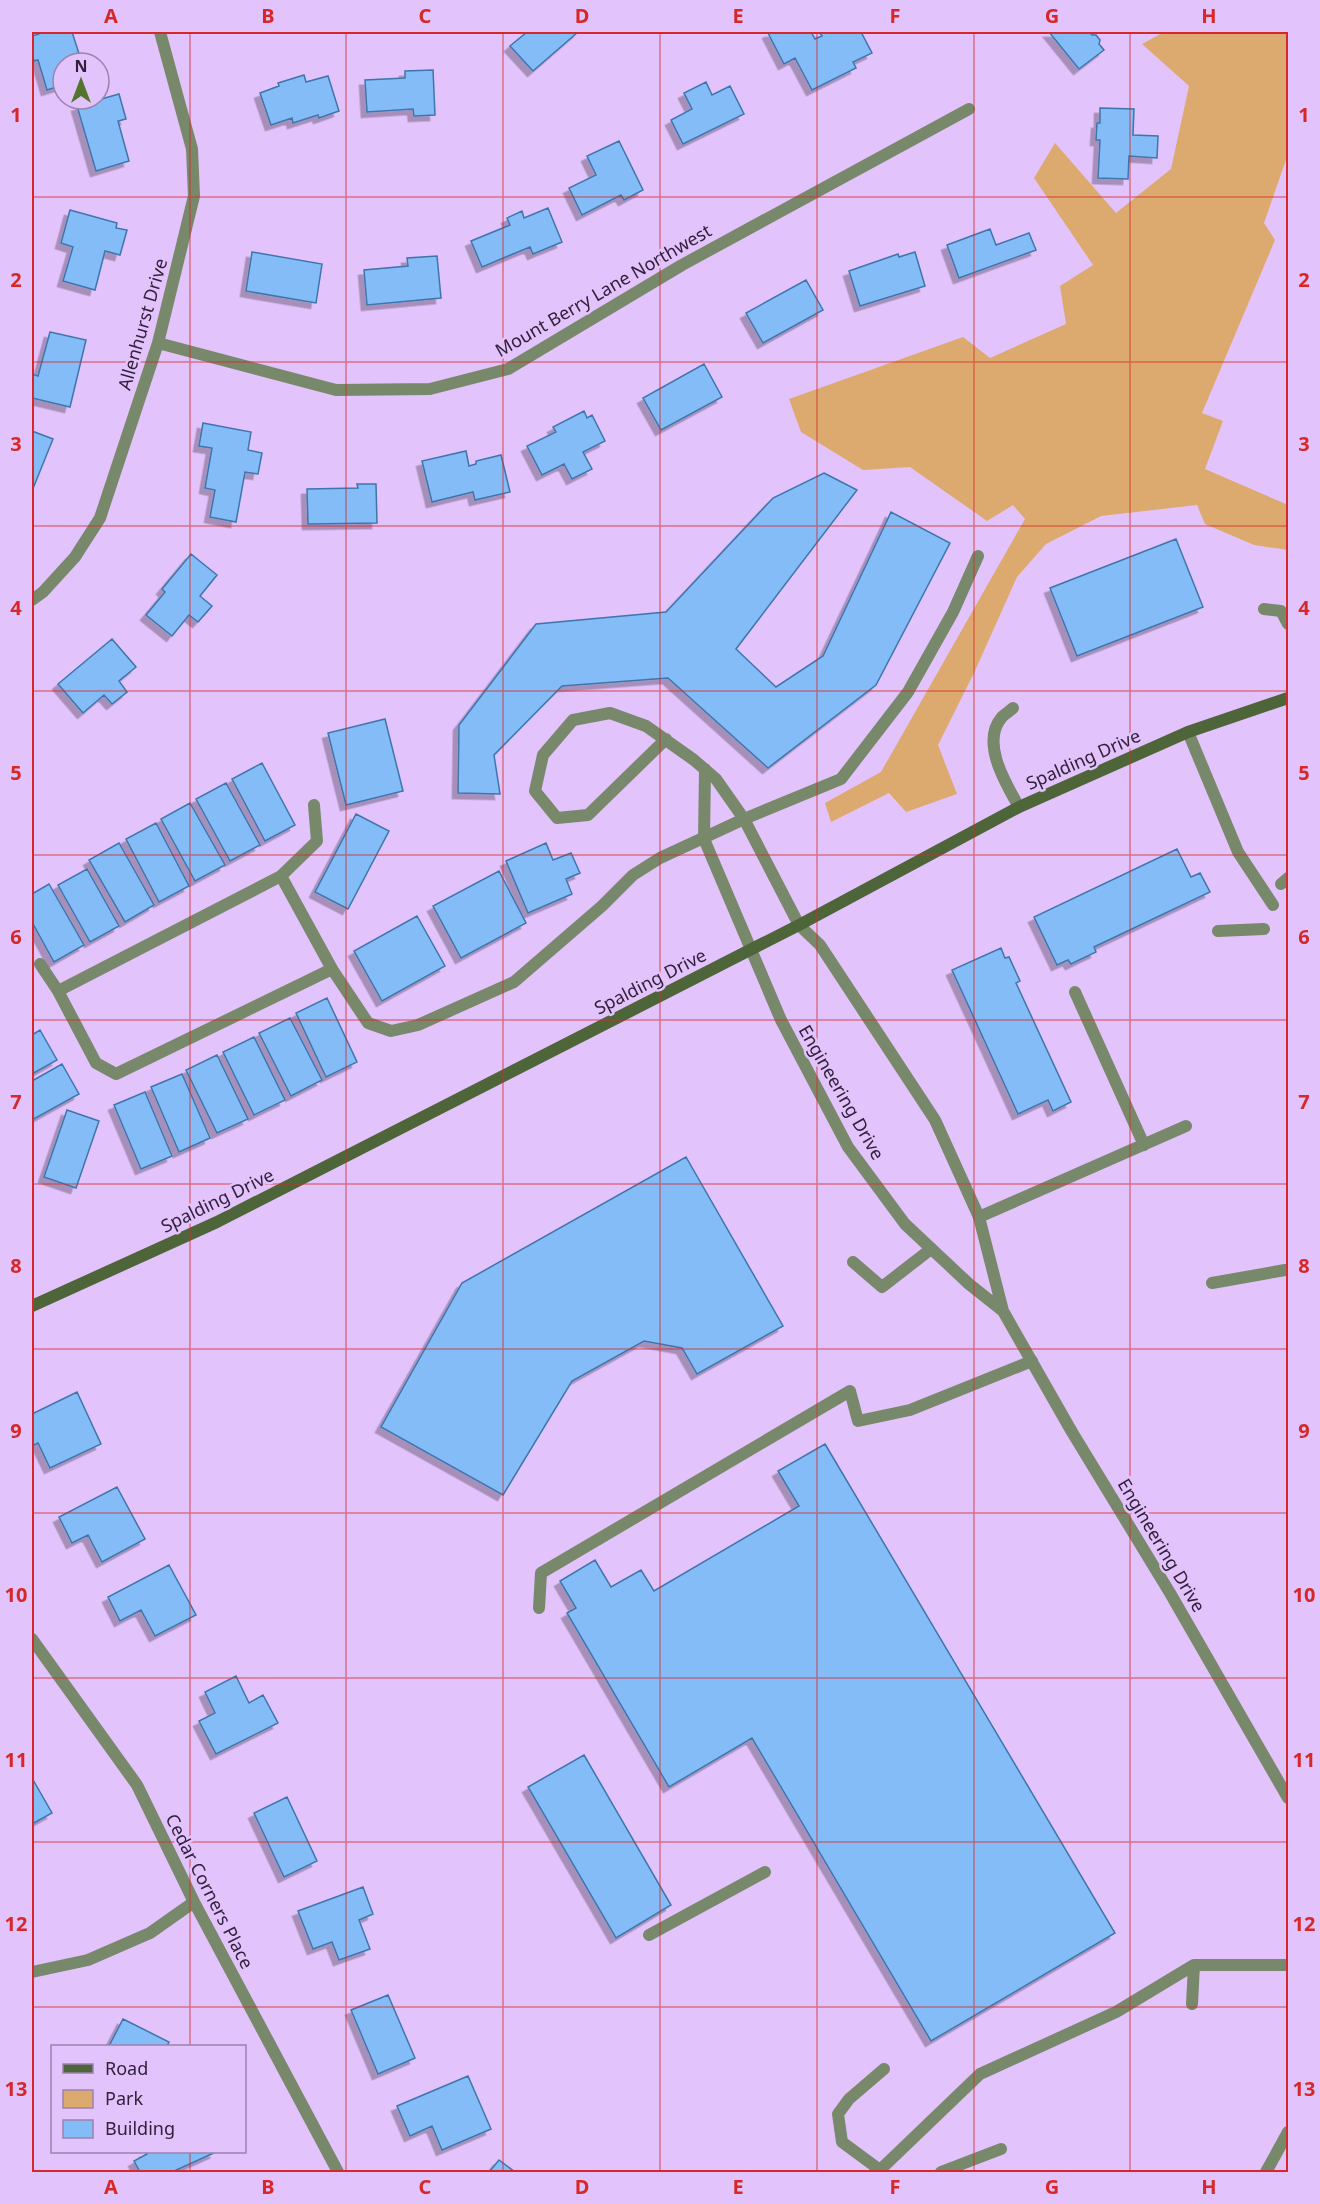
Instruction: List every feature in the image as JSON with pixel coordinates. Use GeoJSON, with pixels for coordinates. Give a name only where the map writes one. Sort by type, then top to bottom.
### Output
{"type":"FeatureCollection","features":[{"type":"Feature","properties":{"kind":"main road","name":"Spalding Drive"},"geometry":{"type":"LineString","coordinates":[[32,1306],[217,1222],[751,950],[1018,807],[1188,732],[1288,698]]}},
{"type":"Feature","properties":{"kind":"street"},"geometry":{"type":"LineString","coordinates":[[161,34],[175,32]]}},
{"type":"Feature","properties":{"kind":"street","name":"Allenhurst Drive"},"geometry":{"type":"LineString","coordinates":[[32,600],[43,592],[75,557],[100,518],[158,344],[194,196],[192,149],[161,34]]}},
{"type":"Feature","properties":{"kind":"street","name":"Mount Berry Lane Northwest"},"geometry":{"type":"LineString","coordinates":[[158,344],[336,390],[430,389],[508,369],[682,265],[969,109]]}},
{"type":"Feature","properties":{"kind":"street"},"geometry":{"type":"LineString","coordinates":[[281,876],[332,969],[368,1023],[391,1031],[418,1025],[514,982],[602,906],[633,875],[660,858],[704,840],[744,819],[841,779],[908,692],[952,612],[978,556]]}},
{"type":"Feature","properties":{"kind":"street"},"geometry":{"type":"LineString","coordinates":[[1264,609],[1281,611],[1288,624]]}},
{"type":"Feature","properties":{"kind":"street"},"geometry":{"type":"LineString","coordinates":[[1013,708],[1000,719],[993,738],[996,761],[1018,807]]}},
{"type":"Feature","properties":{"kind":"street","name":"Engineering Drive"},"geometry":{"type":"LineString","coordinates":[[666,739],[588,815],[556,818],[535,791],[543,755],[573,720],[610,712],[646,726],[666,739],[716,779],[744,819],[799,925],[820,945],[934,1120],[980,1217],[1004,1311],[1072,1432],[1288,1794]]}},
{"type":"Feature","properties":{"kind":"street"},"geometry":{"type":"LineString","coordinates":[[1188,732],[1238,852],[1274,905]]}},
{"type":"Feature","properties":{"kind":"street"},"geometry":{"type":"LineString","coordinates":[[704,840],[705,770]]}},
{"type":"Feature","properties":{"kind":"street"},"geometry":{"type":"LineString","coordinates":[[58,991],[281,876],[317,841],[314,805]]}},
{"type":"Feature","properties":{"kind":"street","name":"Engineering Drive"},"geometry":{"type":"LineString","coordinates":[[704,840],[781,1020],[848,1147],[905,1224],[969,1284],[1004,1311]]}},
{"type":"Feature","properties":{"kind":"street"},"geometry":{"type":"LineString","coordinates":[[1218,931],[1264,929]]}},
{"type":"Feature","properties":{"kind":"street"},"geometry":{"type":"LineString","coordinates":[[40,964],[58,991],[96,1064],[116,1074],[332,969]]}},
{"type":"Feature","properties":{"kind":"street"},"geometry":{"type":"LineString","coordinates":[[1075,992],[1144,1145]]}},
{"type":"Feature","properties":{"kind":"street"},"geometry":{"type":"LineString","coordinates":[[980,1217],[1186,1126]]}},
{"type":"Feature","properties":{"kind":"street"},"geometry":{"type":"LineString","coordinates":[[853,1262],[882,1287],[931,1249]]}},
{"type":"Feature","properties":{"kind":"street"},"geometry":{"type":"LineString","coordinates":[[1212,1283],[1285,1270]]}},
{"type":"Feature","properties":{"kind":"street"},"geometry":{"type":"LineString","coordinates":[[539,1608],[542,1573],[850,1391],[858,1421],[910,1410],[1032,1361]]}},
{"type":"Feature","properties":{"kind":"street","name":"Cedar Corners Place"},"geometry":{"type":"LineString","coordinates":[[32,1639],[137,1785],[194,1902],[338,2172]]}},
{"type":"Feature","properties":{"kind":"street"},"geometry":{"type":"LineString","coordinates":[[649,1935],[765,1872]]}},
{"type":"Feature","properties":{"kind":"street"},"geometry":{"type":"LineString","coordinates":[[32,1972],[88,1960],[150,1933],[194,1902]]}},
{"type":"Feature","properties":{"kind":"street"},"geometry":{"type":"LineString","coordinates":[[1192,2004],[1194,1965]]}},
{"type":"Feature","properties":{"kind":"street"},"geometry":{"type":"LineString","coordinates":[[884,2069],[849,2099],[838,2114],[842,2142],[881,2172],[980,2074],[1116,2012],[1194,1965],[1288,1965]]}},
{"type":"Feature","properties":{"kind":"street"},"geometry":{"type":"LineString","coordinates":[[1266,2172],[1288,2132]]}},
{"type":"Feature","properties":{"kind":"street"},"geometry":{"type":"LineString","coordinates":[[940,2172],[1001,2149]]}},
{"type":"Feature","properties":{"kind":"green space"},"geometry":{"type":"Polygon","coordinates":[[[1164,32],[1288,32],[1288,154],[1264,223],[1275,240],[1202,413],[1223,421],[1205,469],[1288,505],[1288,550],[1254,545],[1205,524],[1197,505],[1101,516],[1046,544],[1017,577],[974,673],[938,745],[957,794],[906,812],[889,793],[831,822],[825,803],[881,772],[1025,519],[1013,505],[987,521],[910,467],[863,470],[801,432],[789,399],[963,337],[990,358],[1066,324],[1060,286],[1093,265],[1034,178],[1055,143],[1116,213],[1171,169],[1189,86],[1142,44],[1164,32]]]}},
{"type":"Feature","properties":{"kind":"building"},"geometry":{"type":"Polygon","coordinates":[[[39,32],[72,32],[78,51],[51,51],[51,89],[47,90],[38,60],[34,61],[32,53],[32,36],[39,32]]]}},
{"type":"Feature","properties":{"kind":"building"},"geometry":{"type":"Polygon","coordinates":[[[527,32],[578,32],[533,71],[510,46],[527,32]]]}},
{"type":"Feature","properties":{"kind":"building"},"geometry":{"type":"Polygon","coordinates":[[[811,32],[815,39],[822,36],[819,32],[861,32],[872,53],[853,62],[856,68],[812,90],[795,58],[784,64],[768,33],[811,32]]]}},
{"type":"Feature","properties":{"kind":"building"},"geometry":{"type":"Polygon","coordinates":[[[1049,32],[1089,32],[1096,35],[1104,50],[1079,69],[1049,32]]]}},
{"type":"Feature","properties":{"kind":"building"},"geometry":{"type":"Polygon","coordinates":[[[433,70],[435,115],[414,116],[413,109],[367,112],[365,80],[405,78],[405,71],[433,70]]]}},
{"type":"Feature","properties":{"kind":"building"},"geometry":{"type":"Polygon","coordinates":[[[304,75],[306,82],[328,76],[339,111],[319,118],[318,115],[293,123],[292,118],[271,125],[260,93],[279,86],[278,83],[304,75]]]}},
{"type":"Feature","properties":{"kind":"building"},"geometry":{"type":"Polygon","coordinates":[[[706,82],[712,95],[730,86],[744,114],[683,144],[671,120],[692,109],[684,93],[706,82]]]}},
{"type":"Feature","properties":{"kind":"building"},"geometry":{"type":"Polygon","coordinates":[[[119,94],[126,119],[118,121],[129,161],[96,171],[78,111],[111,111],[111,96],[119,94]]]}},
{"type":"Feature","properties":{"kind":"building"},"geometry":{"type":"Polygon","coordinates":[[[1100,108],[1134,109],[1133,135],[1158,136],[1157,158],[1129,156],[1128,179],[1098,178],[1100,140],[1096,140],[1097,123],[1100,123],[1100,108]]]}},
{"type":"Feature","properties":{"kind":"building"},"geometry":{"type":"Polygon","coordinates":[[[619,141],[643,190],[624,200],[621,195],[582,215],[569,188],[596,175],[587,156],[619,141]]]}},
{"type":"Feature","properties":{"kind":"building"},"geometry":{"type":"Polygon","coordinates":[[[548,208],[562,242],[533,254],[530,247],[482,267],[471,241],[510,225],[507,218],[522,211],[524,218],[548,208]]]}},
{"type":"Feature","properties":{"kind":"building"},"geometry":{"type":"Polygon","coordinates":[[[70,210],[117,223],[116,228],[127,230],[120,255],[105,251],[95,290],[63,281],[73,247],[61,243],[70,210]]]}},
{"type":"Feature","properties":{"kind":"building"},"geometry":{"type":"Polygon","coordinates":[[[990,229],[996,245],[1029,233],[1036,250],[959,278],[947,245],[990,229]]]}},
{"type":"Feature","properties":{"kind":"building"},"geometry":{"type":"Polygon","coordinates":[[[252,252],[322,264],[316,303],[246,291],[252,252]]]}},
{"type":"Feature","properties":{"kind":"building"},"geometry":{"type":"Polygon","coordinates":[[[915,252],[925,286],[860,306],[849,271],[898,254],[899,257],[915,252]]]}},
{"type":"Feature","properties":{"kind":"building"},"geometry":{"type":"Polygon","coordinates":[[[437,256],[441,298],[367,305],[364,270],[408,266],[407,258],[437,256]]]}},
{"type":"Feature","properties":{"kind":"building"},"geometry":{"type":"Polygon","coordinates":[[[806,280],[823,310],[763,343],[746,313],[806,280]]]}},
{"type":"Feature","properties":{"kind":"building"},"geometry":{"type":"Polygon","coordinates":[[[50,332],[86,340],[70,407],[32,398],[32,374],[38,376],[50,332]]]}},
{"type":"Feature","properties":{"kind":"building"},"geometry":{"type":"Polygon","coordinates":[[[704,364],[722,397],[661,430],[643,398],[704,364]]]}},
{"type":"Feature","properties":{"kind":"building"},"geometry":{"type":"Polygon","coordinates":[[[584,411],[587,418],[592,415],[605,441],[583,452],[592,469],[572,479],[564,464],[542,475],[527,446],[556,432],[553,427],[584,411]]]}},
{"type":"Feature","properties":{"kind":"building"},"geometry":{"type":"Polygon","coordinates":[[[203,423],[251,432],[248,450],[262,453],[258,474],[245,472],[236,522],[210,517],[215,490],[205,488],[212,448],[199,446],[203,423]]]}},
{"type":"Feature","properties":{"kind":"building"},"geometry":{"type":"Polygon","coordinates":[[[32,431],[53,439],[32,491],[32,431]]]}},
{"type":"Feature","properties":{"kind":"building"},"geometry":{"type":"Polygon","coordinates":[[[466,451],[469,466],[476,464],[476,461],[501,455],[510,492],[475,500],[473,492],[432,502],[422,461],[466,451]]]}},
{"type":"Feature","properties":{"kind":"building"},"geometry":{"type":"Polygon","coordinates":[[[824,473],[857,490],[736,649],[776,687],[823,656],[891,512],[950,543],[876,685],[768,768],[668,678],[562,686],[494,755],[500,794],[458,793],[459,725],[536,624],[666,612],[773,498],[824,473]]]}},
{"type":"Feature","properties":{"kind":"building"},"geometry":{"type":"Polygon","coordinates":[[[357,484],[376,484],[377,523],[308,524],[307,489],[358,488],[357,484]]]}},
{"type":"Feature","properties":{"kind":"building"},"geometry":{"type":"Polygon","coordinates":[[[1176,539],[1203,607],[1077,656],[1050,588],[1176,539]]]}},
{"type":"Feature","properties":{"kind":"building"},"geometry":{"type":"Polygon","coordinates":[[[191,554],[217,575],[200,596],[212,606],[198,622],[189,615],[172,636],[146,615],[165,592],[162,589],[191,554]]]}},
{"type":"Feature","properties":{"kind":"building"},"geometry":{"type":"Polygon","coordinates":[[[112,639],[136,667],[119,681],[127,692],[112,704],[104,695],[83,713],[58,684],[112,639]]]}},
{"type":"Feature","properties":{"kind":"building"},"geometry":{"type":"Polygon","coordinates":[[[385,719],[403,791],[346,805],[328,733],[385,719]]]}},
{"type":"Feature","properties":{"kind":"building"},"geometry":{"type":"Polygon","coordinates":[[[262,763],[295,825],[265,841],[232,779],[262,763]]]}},
{"type":"Feature","properties":{"kind":"building"},"geometry":{"type":"Polygon","coordinates":[[[226,783],[260,845],[230,861],[196,799],[226,783]]]}},
{"type":"Feature","properties":{"kind":"building"},"geometry":{"type":"Polygon","coordinates":[[[190,803],[225,865],[195,881],[161,819],[190,803]]]}},
{"type":"Feature","properties":{"kind":"building"},"geometry":{"type":"Polygon","coordinates":[[[356,814],[389,831],[348,909],[315,892],[356,814]]]}},
{"type":"Feature","properties":{"kind":"building"},"geometry":{"type":"Polygon","coordinates":[[[156,823],[189,886],[159,902],[126,839],[156,823]]]}},
{"type":"Feature","properties":{"kind":"building"},"geometry":{"type":"Polygon","coordinates":[[[119,843],[154,905],[125,922],[89,860],[119,843]]]}},
{"type":"Feature","properties":{"kind":"building"},"geometry":{"type":"Polygon","coordinates":[[[546,843],[553,860],[571,853],[580,873],[566,879],[572,894],[528,913],[506,861],[546,843]]]}},
{"type":"Feature","properties":{"kind":"building"},"geometry":{"type":"Polygon","coordinates":[[[1177,849],[1191,877],[1200,873],[1210,892],[1094,947],[1096,952],[1071,964],[1068,960],[1057,965],[1034,917],[1177,849]]]}},
{"type":"Feature","properties":{"kind":"building"},"geometry":{"type":"Polygon","coordinates":[[[87,869],[119,926],[90,942],[58,885],[87,869]]]}},
{"type":"Feature","properties":{"kind":"building"},"geometry":{"type":"Polygon","coordinates":[[[499,871],[526,923],[461,958],[433,906],[499,871]]]}},
{"type":"Feature","properties":{"kind":"building"},"geometry":{"type":"Polygon","coordinates":[[[49,884],[84,945],[54,962],[32,922],[32,894],[49,884]]]}},
{"type":"Feature","properties":{"kind":"building"},"geometry":{"type":"Polygon","coordinates":[[[417,916],[445,966],[382,1001],[354,951],[417,916]]]}},
{"type":"Feature","properties":{"kind":"building"},"geometry":{"type":"Polygon","coordinates":[[[1001,948],[1005,958],[1009,957],[1020,981],[1016,983],[1071,1102],[1053,1111],[1048,1100],[1018,1114],[952,970],[1001,948]]]}},
{"type":"Feature","properties":{"kind":"building"},"geometry":{"type":"Polygon","coordinates":[[[327,998],[357,1062],[326,1077],[296,1013],[327,998]]]}},
{"type":"Feature","properties":{"kind":"building"},"geometry":{"type":"Polygon","coordinates":[[[290,1018],[322,1080],[291,1096],[259,1033],[290,1018]]]}},
{"type":"Feature","properties":{"kind":"building"},"geometry":{"type":"Polygon","coordinates":[[[40,1030],[57,1060],[32,1074],[32,1035],[40,1030]]]}},
{"type":"Feature","properties":{"kind":"building"},"geometry":{"type":"Polygon","coordinates":[[[254,1037],[285,1100],[254,1115],[223,1052],[254,1037]]]}},
{"type":"Feature","properties":{"kind":"building"},"geometry":{"type":"Polygon","coordinates":[[[217,1055],[248,1119],[217,1133],[186,1070],[217,1055]]]}},
{"type":"Feature","properties":{"kind":"building"},"geometry":{"type":"Polygon","coordinates":[[[62,1064],[79,1094],[32,1120],[32,1081],[62,1064]]]}},
{"type":"Feature","properties":{"kind":"building"},"geometry":{"type":"Polygon","coordinates":[[[182,1074],[210,1138],[179,1152],[151,1087],[182,1074]]]}},
{"type":"Feature","properties":{"kind":"building"},"geometry":{"type":"Polygon","coordinates":[[[145,1092],[172,1156],[141,1169],[114,1105],[145,1092]]]}},
{"type":"Feature","properties":{"kind":"building"},"geometry":{"type":"Polygon","coordinates":[[[67,1110],[99,1121],[76,1188],[44,1177],[67,1110]]]}},
{"type":"Feature","properties":{"kind":"building"},"geometry":{"type":"Polygon","coordinates":[[[686,1157],[783,1326],[697,1374],[682,1348],[644,1341],[572,1381],[503,1495],[381,1427],[462,1283],[686,1157]]]}},
{"type":"Feature","properties":{"kind":"building"},"geometry":{"type":"Polygon","coordinates":[[[77,1392],[101,1444],[50,1468],[38,1443],[32,1446],[32,1414],[77,1392]]]}},
{"type":"Feature","properties":{"kind":"building"},"geometry":{"type":"Polygon","coordinates":[[[825,1444],[1115,1933],[931,2041],[752,1738],[669,1787],[567,1613],[576,1608],[560,1581],[595,1560],[611,1587],[641,1570],[654,1591],[799,1506],[778,1471],[825,1444]]]}},
{"type":"Feature","properties":{"kind":"building"},"geometry":{"type":"Polygon","coordinates":[[[117,1487],[145,1539],[102,1562],[88,1535],[72,1543],[59,1517],[117,1487]]]}},
{"type":"Feature","properties":{"kind":"building"},"geometry":{"type":"Polygon","coordinates":[[[169,1565],[196,1615],[155,1636],[141,1610],[120,1621],[108,1597],[169,1565]]]}},
{"type":"Feature","properties":{"kind":"building"},"geometry":{"type":"Polygon","coordinates":[[[236,1676],[249,1703],[263,1695],[278,1723],[216,1754],[199,1721],[215,1713],[205,1692],[236,1676]]]}},
{"type":"Feature","properties":{"kind":"building"},"geometry":{"type":"Polygon","coordinates":[[[584,1755],[671,1905],[616,1938],[528,1787],[584,1755]]]}},
{"type":"Feature","properties":{"kind":"building"},"geometry":{"type":"Polygon","coordinates":[[[32,1778],[52,1813],[32,1824],[32,1778]]]}},
{"type":"Feature","properties":{"kind":"building"},"geometry":{"type":"Polygon","coordinates":[[[287,1797],[317,1861],[284,1877],[254,1813],[287,1797]]]}},
{"type":"Feature","properties":{"kind":"building"},"geometry":{"type":"Polygon","coordinates":[[[363,1887],[373,1914],[359,1920],[370,1949],[339,1960],[332,1942],[313,1949],[298,1911],[363,1887]]]}},
{"type":"Feature","properties":{"kind":"building"},"geometry":{"type":"Polygon","coordinates":[[[388,1995],[415,2058],[378,2074],[351,2010],[388,1995]]]}},
{"type":"Feature","properties":{"kind":"building"},"geometry":{"type":"Polygon","coordinates":[[[123,2019],[169,2042],[168,2045],[110,2045],[123,2019]]]}},
{"type":"Feature","properties":{"kind":"building"},"geometry":{"type":"Polygon","coordinates":[[[468,2076],[491,2129],[442,2150],[432,2126],[410,2136],[397,2106],[468,2076]]]}},
{"type":"Feature","properties":{"kind":"building"},"geometry":{"type":"Polygon","coordinates":[[[214,2153],[172,2172],[140,2172],[134,2161],[147,2154],[214,2153]]]}},
{"type":"Feature","properties":{"kind":"building"},"geometry":{"type":"Polygon","coordinates":[[[499,2160],[515,2172],[489,2172],[499,2160]]]}}]}
